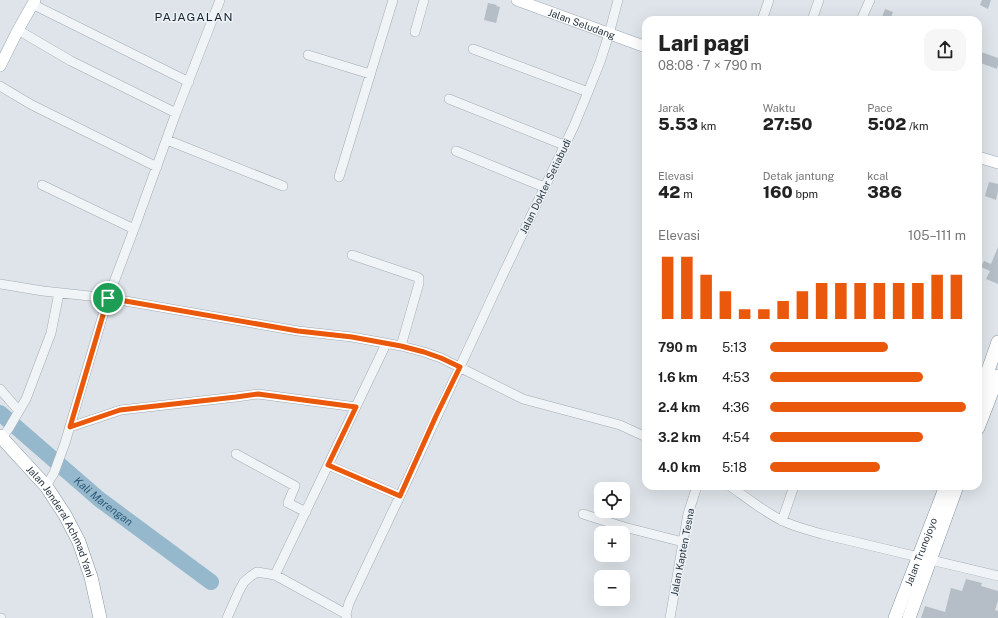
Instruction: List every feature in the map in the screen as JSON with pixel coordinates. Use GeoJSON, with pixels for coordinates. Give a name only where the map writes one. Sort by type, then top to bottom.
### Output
{"type":"FeatureCollection","features":[{"type":"Feature","properties":{"kind":"highway"},"geometry":{"type":"LineString","coordinates":[[982,413],[992,375],[998,342]]}},
{"type":"Feature","properties":{"kind":"highway"},"geometry":{"type":"LineString","coordinates":[[982,391],[992,375]]}},
{"type":"Feature","properties":{"kind":"highway","name":"Jalan Jenderal Achmad Yani"},"geometry":{"type":"LineString","coordinates":[[4,434],[46,486],[80,542],[91,576],[100,618]]}},
{"type":"Feature","properties":{"kind":"highway","name":"Jalan Trunojoyo"},"geometry":{"type":"LineString","coordinates":[[909,618],[924,559],[945,490]]}},
{"type":"Feature","properties":{"kind":"highway","name":"Jalan Trunojoyo"},"geometry":{"type":"LineString","coordinates":[[895,618],[924,559],[954,490]]}},
{"type":"Feature","properties":{"kind":"main road","name":"Jalan Seludang"},"geometry":{"type":"LineString","coordinates":[[517,0],[642,46]]}},
{"type":"Feature","properties":{"kind":"main road"},"geometry":{"type":"LineString","coordinates":[[0,66],[34,2]]}},
{"type":"Feature","properties":{"kind":"main road"},"geometry":{"type":"LineString","coordinates":[[982,158],[998,163]]}},
{"type":"Feature","properties":{"kind":"street"},"geometry":{"type":"LineString","coordinates":[[46,486],[54,473],[60,458],[108,298],[176,113],[220,0]]}},
{"type":"Feature","properties":{"kind":"street"},"geometry":{"type":"LineString","coordinates":[[339,177],[393,0]]}},
{"type":"Feature","properties":{"kind":"street"},"geometry":{"type":"LineString","coordinates":[[415,32],[424,0]]}},
{"type":"Feature","properties":{"kind":"street","name":"Jalan Dokter Setiabudi"},"geometry":{"type":"LineString","coordinates":[[347,616],[349,603],[588,92],[609,34],[618,0]]}},
{"type":"Feature","properties":{"kind":"street"},"geometry":{"type":"LineString","coordinates":[[763,16],[769,0]]}},
{"type":"Feature","properties":{"kind":"street"},"geometry":{"type":"LineString","coordinates":[[813,16],[819,0]]}},
{"type":"Feature","properties":{"kind":"street"},"geometry":{"type":"LineString","coordinates":[[863,16],[870,0]]}},
{"type":"Feature","properties":{"kind":"street"},"geometry":{"type":"LineString","coordinates":[[34,2],[189,82]]}},
{"type":"Feature","properties":{"kind":"street"},"geometry":{"type":"LineString","coordinates":[[18,30],[72,61],[176,113]]}},
{"type":"Feature","properties":{"kind":"street"},"geometry":{"type":"LineString","coordinates":[[473,49],[588,92]]}},
{"type":"Feature","properties":{"kind":"street"},"geometry":{"type":"LineString","coordinates":[[308,55],[370,74]]}},
{"type":"Feature","properties":{"kind":"street"},"geometry":{"type":"LineString","coordinates":[[0,86],[32,105],[157,167]]}},
{"type":"Feature","properties":{"kind":"street"},"geometry":{"type":"LineString","coordinates":[[449,99],[564,145]]}},
{"type":"Feature","properties":{"kind":"street"},"geometry":{"type":"LineString","coordinates":[[167,140],[283,186]]}},
{"type":"Feature","properties":{"kind":"street"},"geometry":{"type":"LineString","coordinates":[[456,151],[544,187]]}},
{"type":"Feature","properties":{"kind":"street"},"geometry":{"type":"LineString","coordinates":[[42,185],[134,229]]}},
{"type":"Feature","properties":{"kind":"street"},"geometry":{"type":"LineString","coordinates":[[352,256],[419,278],[419,283],[401,346]]}},
{"type":"Feature","properties":{"kind":"street"},"geometry":{"type":"LineString","coordinates":[[0,284],[59,293],[108,298],[298,331],[352,337],[401,346],[441,358],[523,399],[620,425],[642,435]]}},
{"type":"Feature","properties":{"kind":"street"},"geometry":{"type":"LineString","coordinates":[[4,434],[20,411],[26,399],[51,333],[59,293]]}},
{"type":"Feature","properties":{"kind":"street"},"geometry":{"type":"LineString","coordinates":[[275,575],[386,344]]}},
{"type":"Feature","properties":{"kind":"street"},"geometry":{"type":"LineString","coordinates":[[0,389],[20,411]]}},
{"type":"Feature","properties":{"kind":"street"},"geometry":{"type":"LineString","coordinates":[[70,427],[120,410],[258,394],[356,407]]}},
{"type":"Feature","properties":{"kind":"street"},"geometry":{"type":"LineString","coordinates":[[236,454],[294,486],[288,503],[306,512]]}},
{"type":"Feature","properties":{"kind":"street"},"geometry":{"type":"LineString","coordinates":[[328,465],[400,496]]}},
{"type":"Feature","properties":{"kind":"street","name":"Jalan Kapten Tesna"},"geometry":{"type":"LineString","coordinates":[[670,618],[688,514],[696,490]]}},
{"type":"Feature","properties":{"kind":"street"},"geometry":{"type":"LineString","coordinates":[[736,490],[782,521],[800,528],[998,576]]}},
{"type":"Feature","properties":{"kind":"street"},"geometry":{"type":"LineString","coordinates":[[782,521],[793,490]]}},
{"type":"Feature","properties":{"kind":"street"},"geometry":{"type":"LineString","coordinates":[[583,514],[624,527],[683,542]]}},
{"type":"Feature","properties":{"kind":"street"},"geometry":{"type":"LineString","coordinates":[[227,618],[238,591],[244,582],[258,572],[275,575],[347,616]]}},
{"type":"Feature","properties":{"kind":"building"},"geometry":{"type":"Polygon","coordinates":[[[982,0],[991,0],[988,9],[980,5],[982,0]]]}},
{"type":"Feature","properties":{"kind":"building"},"geometry":{"type":"Polygon","coordinates":[[[488,3],[500,7],[496,23],[484,20],[488,3]]]}},
{"type":"Feature","properties":{"kind":"building"},"geometry":{"type":"Polygon","coordinates":[[[885,9],[893,12],[892,16],[882,16],[885,9]]]}},
{"type":"Feature","properties":{"kind":"building"},"geometry":{"type":"Polygon","coordinates":[[[982,52],[998,58],[997,69],[982,63],[982,52]]]}},
{"type":"Feature","properties":{"kind":"building"},"geometry":{"type":"Polygon","coordinates":[[[989,182],[998,184],[996,200],[985,196],[989,182]]]}},
{"type":"Feature","properties":{"kind":"building"},"geometry":{"type":"Polygon","coordinates":[[[998,247],[998,284],[986,279],[990,271],[982,267],[982,265],[984,261],[991,264],[998,247]]]}},
{"type":"Feature","properties":{"kind":"building"},"geometry":{"type":"Polygon","coordinates":[[[966,579],[982,583],[981,586],[998,591],[998,601],[995,610],[998,611],[998,618],[921,618],[925,606],[945,612],[951,588],[962,591],[966,579]]]}},
{"type":"Feature","properties":{"kind":"waterway","name":"Kali Marengan"},"geometry":{"type":"LineString","coordinates":[[0,413],[99,499],[211,582]]}},
{"type":"Feature","properties":{"kind":"district","name":"PAJAGALAN"},"geometry":{"type":"Point","coordinates":[194,17]}},
{"type":"Feature","properties":{"kind":"route"},"geometry":{"type":"LineString","coordinates":[[108,298],[298,331],[352,337],[401,346],[441,358],[460,367],[400,496],[328,465],[356,407],[258,394],[120,410],[70,427],[108,298]]}}]}
